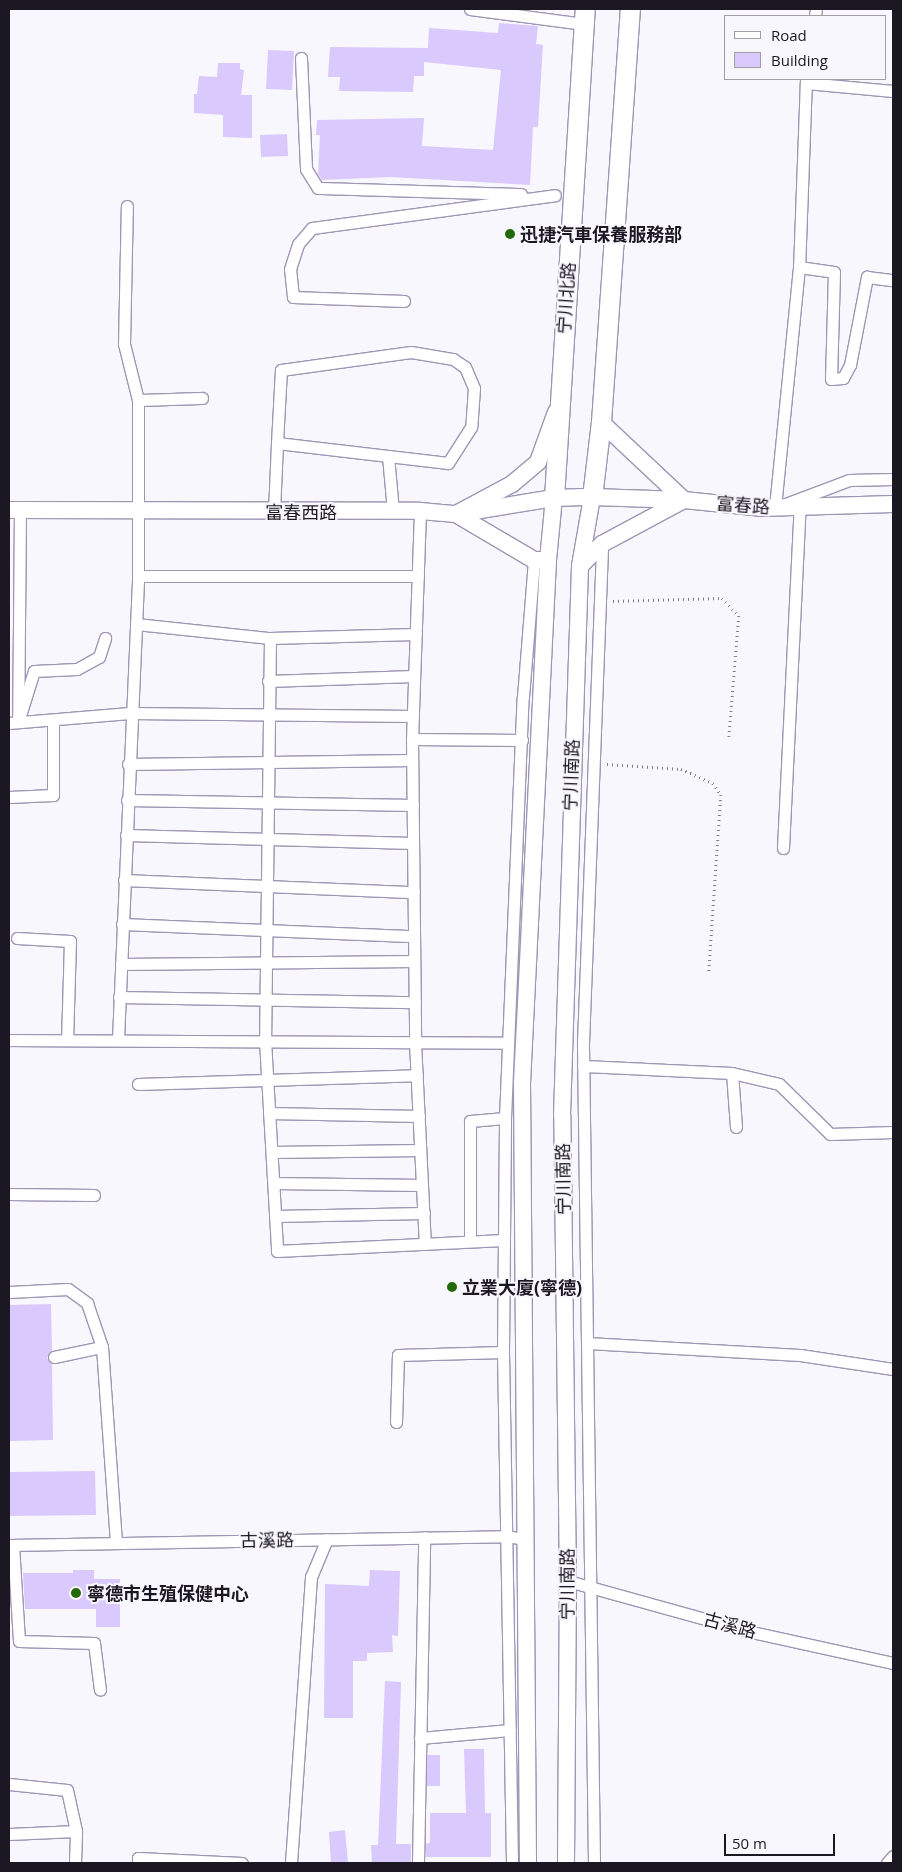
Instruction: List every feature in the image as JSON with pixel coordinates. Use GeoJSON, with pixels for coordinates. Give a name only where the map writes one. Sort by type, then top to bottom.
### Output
{"type":"FeatureCollection","features":[{"type":"Feature","properties":{"kind":"main road"},"geometry":{"type":"LineString","coordinates":[[592,497],[601,422],[630,9]]}},
{"type":"Feature","properties":{"kind":"main road","name":"宁川北路"},"geometry":{"type":"LineString","coordinates":[[554,498],[559,406],[564,195],[585,16]]}},
{"type":"Feature","properties":{"kind":"main road"},"geometry":{"type":"LineString","coordinates":[[456,514],[512,484],[538,462],[559,406]]}},
{"type":"Feature","properties":{"kind":"main road"},"geometry":{"type":"LineString","coordinates":[[580,566],[602,544],[684,500],[601,422]]}},
{"type":"Feature","properties":{"kind":"main road","name":"富春路"},"geometry":{"type":"LineString","coordinates":[[592,497],[684,500],[775,508],[893,504]]}},
{"type":"Feature","properties":{"kind":"main road","name":"富春西路"},"geometry":{"type":"LineString","coordinates":[[14,510],[420,511],[456,514],[554,498],[592,497]]}},
{"type":"Feature","properties":{"kind":"main road","name":"宁川南路"},"geometry":{"type":"LineString","coordinates":[[566,1863],[568,1582],[562,1115],[580,566],[592,497]]}},
{"type":"Feature","properties":{"kind":"main road","name":"宁川南路"},"geometry":{"type":"LineString","coordinates":[[528,1863],[522,1083],[541,560],[554,498]]}},
{"type":"Feature","properties":{"kind":"main road"},"geometry":{"type":"LineString","coordinates":[[456,514],[541,560]]}},
{"type":"Feature","properties":{"kind":"street"},"geometry":{"type":"LineString","coordinates":[[470,9],[585,16]]}},
{"type":"Feature","properties":{"kind":"street"},"geometry":{"type":"LineString","coordinates":[[301,58],[306,170],[318,188],[564,195]]}},
{"type":"Feature","properties":{"kind":"street"},"geometry":{"type":"LineString","coordinates":[[893,91],[806,81],[799,268],[775,508],[849,480],[893,479]]}},
{"type":"Feature","properties":{"kind":"street"},"geometry":{"type":"LineString","coordinates":[[404,301],[293,297],[290,269],[298,244],[312,228],[564,195]]}},
{"type":"Feature","properties":{"kind":"street"},"geometry":{"type":"LineString","coordinates":[[118,1039],[130,714],[138,576],[139,511],[138,400],[124,344],[128,206]]}},
{"type":"Feature","properties":{"kind":"street"},"geometry":{"type":"LineString","coordinates":[[799,268],[834,272],[831,379],[843,378],[850,365],[867,277],[893,280]]}},
{"type":"Feature","properties":{"kind":"street"},"geometry":{"type":"LineString","coordinates":[[274,512],[277,443],[281,370],[411,352],[454,360],[465,367],[474,388],[471,427],[448,463],[277,443]]}},
{"type":"Feature","properties":{"kind":"street"},"geometry":{"type":"LineString","coordinates":[[138,400],[202,398]]}},
{"type":"Feature","properties":{"kind":"street"},"geometry":{"type":"LineString","coordinates":[[388,456],[393,511]]}},
{"type":"Feature","properties":{"kind":"street"},"geometry":{"type":"LineString","coordinates":[[783,848],[800,506]]}},
{"type":"Feature","properties":{"kind":"street"},"geometry":{"type":"LineString","coordinates":[[14,510],[14,723]]}},
{"type":"Feature","properties":{"kind":"street"},"geometry":{"type":"LineString","coordinates":[[420,511],[412,760],[415,1042],[425,1244]]}},
{"type":"Feature","properties":{"kind":"street"},"geometry":{"type":"LineString","coordinates":[[594,1863],[584,1066],[602,544]]}},
{"type":"Feature","properties":{"kind":"street"},"geometry":{"type":"LineString","coordinates":[[512,1863],[503,1352],[506,1043],[522,740],[541,560]]}},
{"type":"Feature","properties":{"kind":"street"},"geometry":{"type":"LineString","coordinates":[[138,576],[418,576]]}},
{"type":"Feature","properties":{"kind":"street"},"geometry":{"type":"LineString","coordinates":[[136,624],[270,638],[416,634]]}},
{"type":"Feature","properties":{"kind":"street"},"geometry":{"type":"LineString","coordinates":[[14,723],[34,671],[77,669],[100,657],[105,638]]}},
{"type":"Feature","properties":{"kind":"street"},"geometry":{"type":"LineString","coordinates":[[270,638],[267,715],[265,1040],[277,1250],[504,1240]]}},
{"type":"Feature","properties":{"kind":"street"},"geometry":{"type":"LineString","coordinates":[[268,681],[414,676]]}},
{"type":"Feature","properties":{"kind":"street"},"geometry":{"type":"LineString","coordinates":[[14,723],[130,714],[413,716]]}},
{"type":"Feature","properties":{"kind":"street"},"geometry":{"type":"LineString","coordinates":[[9,797],[53,795],[53,721]]}},
{"type":"Feature","properties":{"kind":"street"},"geometry":{"type":"LineString","coordinates":[[412,739],[522,740]]}},
{"type":"Feature","properties":{"kind":"street"},"geometry":{"type":"LineString","coordinates":[[128,764],[412,760]]}},
{"type":"Feature","properties":{"kind":"street"},"geometry":{"type":"LineString","coordinates":[[127,800],[413,805]]}},
{"type":"Feature","properties":{"kind":"street"},"geometry":{"type":"LineString","coordinates":[[126,835],[413,843]]}},
{"type":"Feature","properties":{"kind":"street"},"geometry":{"type":"LineString","coordinates":[[124,880],[414,892]]}},
{"type":"Feature","properties":{"kind":"street"},"geometry":{"type":"LineString","coordinates":[[122,924],[414,936]]}},
{"type":"Feature","properties":{"kind":"street"},"geometry":{"type":"LineString","coordinates":[[17,938],[70,941],[67,1040]]}},
{"type":"Feature","properties":{"kind":"street"},"geometry":{"type":"LineString","coordinates":[[121,964],[266,965],[414,961]]}},
{"type":"Feature","properties":{"kind":"street"},"geometry":{"type":"LineString","coordinates":[[119,997],[415,1002]]}},
{"type":"Feature","properties":{"kind":"street"},"geometry":{"type":"LineString","coordinates":[[9,1040],[118,1039],[506,1043]]}},
{"type":"Feature","properties":{"kind":"street"},"geometry":{"type":"LineString","coordinates":[[584,1066],[732,1072],[779,1084],[830,1134],[893,1132]]}},
{"type":"Feature","properties":{"kind":"street"},"geometry":{"type":"LineString","coordinates":[[732,1072],[736,1127]]}},
{"type":"Feature","properties":{"kind":"street"},"geometry":{"type":"LineString","coordinates":[[138,1084],[417,1075]]}},
{"type":"Feature","properties":{"kind":"street"},"geometry":{"type":"LineString","coordinates":[[269,1113],[419,1116]]}},
{"type":"Feature","properties":{"kind":"street"},"geometry":{"type":"LineString","coordinates":[[470,1241],[470,1121],[505,1118]]}},
{"type":"Feature","properties":{"kind":"street"},"geometry":{"type":"LineString","coordinates":[[272,1152],[420,1150]]}},
{"type":"Feature","properties":{"kind":"street"},"geometry":{"type":"LineString","coordinates":[[274,1183],[422,1185]]}},
{"type":"Feature","properties":{"kind":"street"},"geometry":{"type":"LineString","coordinates":[[9,1194],[94,1195]]}},
{"type":"Feature","properties":{"kind":"street"},"geometry":{"type":"LineString","coordinates":[[275,1216],[424,1213]]}},
{"type":"Feature","properties":{"kind":"street"},"geometry":{"type":"LineString","coordinates":[[9,1292],[68,1290],[87,1303],[102,1347],[116,1543]]}},
{"type":"Feature","properties":{"kind":"street"},"geometry":{"type":"LineString","coordinates":[[587,1343],[800,1355],[893,1369]]}},
{"type":"Feature","properties":{"kind":"street"},"geometry":{"type":"LineString","coordinates":[[54,1357],[102,1347]]}},
{"type":"Feature","properties":{"kind":"street"},"geometry":{"type":"LineString","coordinates":[[396,1422],[398,1355],[503,1352]]}},
{"type":"Feature","properties":{"kind":"street","name":"古溪路"},"geometry":{"type":"LineString","coordinates":[[11,1545],[506,1536],[526,1539]]}},
{"type":"Feature","properties":{"kind":"street"},"geometry":{"type":"LineString","coordinates":[[418,1863],[424,1537]]}},
{"type":"Feature","properties":{"kind":"street"},"geometry":{"type":"LineString","coordinates":[[290,1863],[311,1577],[327,1539]]}},
{"type":"Feature","properties":{"kind":"street"},"geometry":{"type":"LineString","coordinates":[[11,1545],[19,1641],[94,1643],[100,1690]]}},
{"type":"Feature","properties":{"kind":"street","name":"古溪路"},"geometry":{"type":"LineString","coordinates":[[568,1582],[752,1632],[893,1663]]}},
{"type":"Feature","properties":{"kind":"street"},"geometry":{"type":"LineString","coordinates":[[420,1738],[510,1730]]}},
{"type":"Feature","properties":{"kind":"street"},"geometry":{"type":"LineString","coordinates":[[9,1784],[67,1790],[76,1831],[75,1863]]}},
{"type":"Feature","properties":{"kind":"street"},"geometry":{"type":"LineString","coordinates":[[9,1834],[76,1831]]}},
{"type":"Feature","properties":{"kind":"street"},"geometry":{"type":"LineString","coordinates":[[887,1863],[893,1856]]}},
{"type":"Feature","properties":{"kind":"street"},"geometry":{"type":"LineString","coordinates":[[138,1863],[138,1858],[242,1863]]}},
{"type":"Feature","properties":{"kind":"path"},"geometry":{"type":"LineString","coordinates":[[599,602],[722,598],[740,616],[728,737]]}},
{"type":"Feature","properties":{"kind":"path"},"geometry":{"type":"LineString","coordinates":[[593,763],[681,769],[713,783],[721,794],[709,973]]}},
{"type":"Feature","properties":{"kind":"building"},"geometry":{"type":"Polygon","coordinates":[[[499,23],[538,26],[536,44],[543,45],[538,127],[533,127],[530,185],[390,177],[322,180],[318,174],[320,135],[316,135],[317,120],[424,118],[422,146],[493,150],[501,70],[424,62],[424,76],[414,76],[413,92],[339,91],[340,77],[328,77],[330,47],[428,48],[429,28],[498,33],[499,23]]]}},
{"type":"Feature","properties":{"kind":"building"},"geometry":{"type":"Polygon","coordinates":[[[268,50],[294,51],[292,90],[266,89],[268,50]]]}},
{"type":"Feature","properties":{"kind":"building"},"geometry":{"type":"Polygon","coordinates":[[[218,63],[240,63],[240,69],[244,70],[241,95],[252,95],[252,138],[223,137],[223,115],[194,113],[194,94],[197,94],[199,76],[217,77],[218,63]]]}},
{"type":"Feature","properties":{"kind":"building"},"geometry":{"type":"Polygon","coordinates":[[[287,134],[288,156],[261,157],[260,135],[287,134]]]}},
{"type":"Feature","properties":{"kind":"building"},"geometry":{"type":"Polygon","coordinates":[[[51,1304],[52,1350],[47,1358],[52,1364],[53,1440],[9,1441],[9,1305],[51,1304]]]}},
{"type":"Feature","properties":{"kind":"building"},"geometry":{"type":"Polygon","coordinates":[[[95,1471],[96,1515],[9,1516],[9,1472],[95,1471]]]}},
{"type":"Feature","properties":{"kind":"building"},"geometry":{"type":"Polygon","coordinates":[[[73,1570],[94,1570],[94,1579],[120,1579],[120,1627],[96,1627],[96,1609],[25,1609],[23,1573],[73,1573],[73,1570]]]}},
{"type":"Feature","properties":{"kind":"building"},"geometry":{"type":"Polygon","coordinates":[[[370,1570],[400,1571],[398,1636],[392,1635],[393,1652],[367,1653],[367,1661],[353,1661],[353,1718],[324,1718],[325,1584],[369,1586],[370,1570]]]}},
{"type":"Feature","properties":{"kind":"building"},"geometry":{"type":"Polygon","coordinates":[[[385,1681],[401,1682],[396,1844],[411,1844],[411,1863],[372,1863],[371,1845],[378,1845],[385,1681]]]}},
{"type":"Feature","properties":{"kind":"building"},"geometry":{"type":"Polygon","coordinates":[[[464,1749],[484,1749],[485,1813],[491,1813],[491,1857],[426,1857],[426,1844],[430,1843],[430,1813],[466,1813],[464,1749]]]}},
{"type":"Feature","properties":{"kind":"building"},"geometry":{"type":"Polygon","coordinates":[[[427,1755],[440,1755],[440,1786],[427,1786],[427,1755]]]}},
{"type":"Feature","properties":{"kind":"building"},"geometry":{"type":"Polygon","coordinates":[[[345,1830],[348,1863],[331,1863],[329,1832],[345,1830]]]}},
{"type":"Feature","properties":{"kind":"place","name":"迅捷汽車保養服務部"},"geometry":{"type":"Point","coordinates":[510,234]}},
{"type":"Feature","properties":{"kind":"place","name":"立業大廈(寧德)"},"geometry":{"type":"Point","coordinates":[452,1287]}},
{"type":"Feature","properties":{"kind":"place","name":"寧德市生殖保健中心"},"geometry":{"type":"Point","coordinates":[76,1593]}}]}
